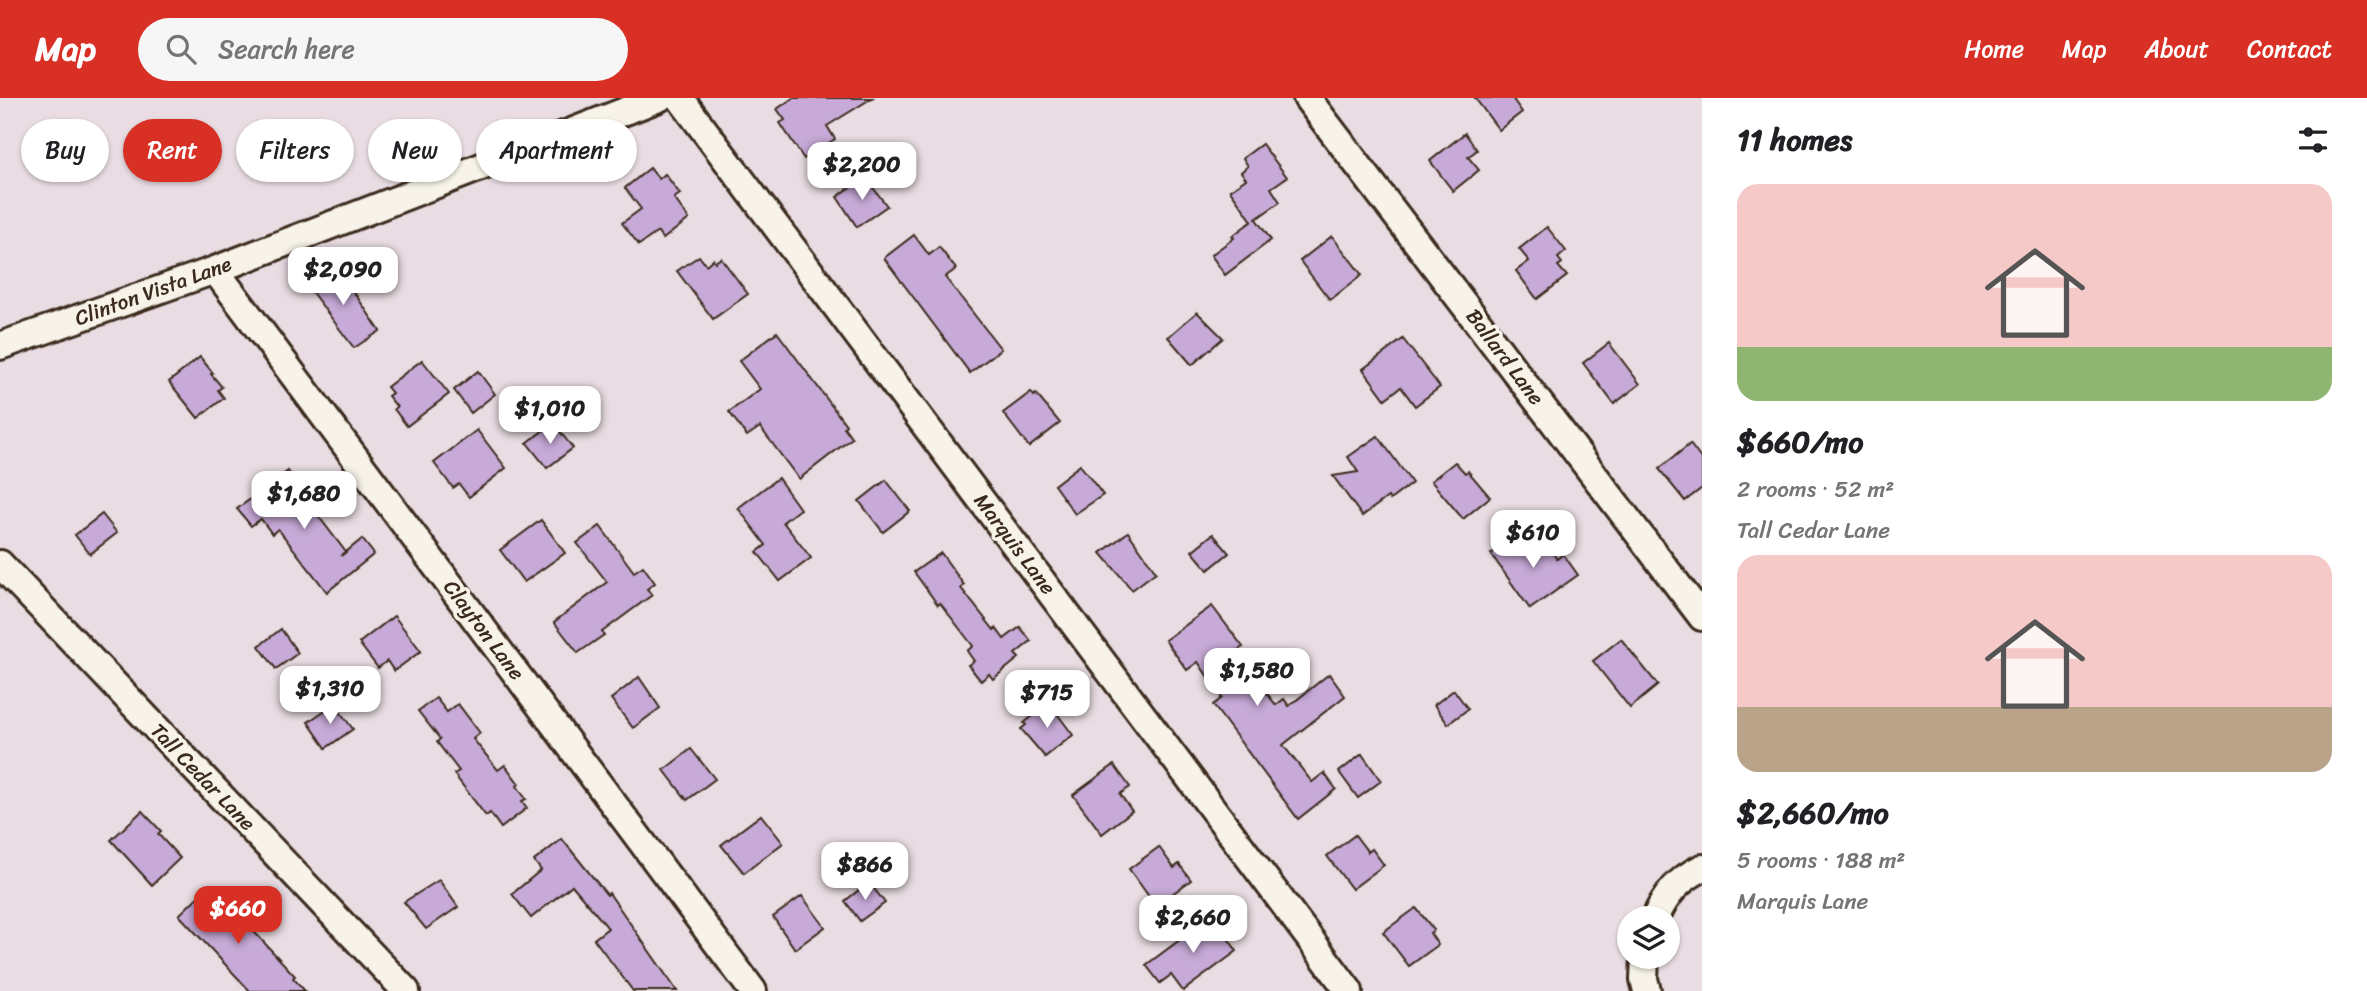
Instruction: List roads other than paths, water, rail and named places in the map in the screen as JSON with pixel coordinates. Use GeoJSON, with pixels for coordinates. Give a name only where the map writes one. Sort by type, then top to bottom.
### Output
{"type":"FeatureCollection","features":[{"type":"Feature","properties":{"kind":"street","name":"Clinton Vista Lane"},"geometry":{"type":"LineString","coordinates":[[0,346],[215,270],[659,98]]}},
{"type":"Feature","properties":{"kind":"street","name":"Marquis Lane"},"geometry":{"type":"LineString","coordinates":[[680,98],[1349,991]]}},
{"type":"Feature","properties":{"kind":"street","name":"Ballard Lane"},"geometry":{"type":"LineString","coordinates":[[1307,98],[1702,617]]}},
{"type":"Feature","properties":{"kind":"street","name":"Clayton Lane"},"geometry":{"type":"LineString","coordinates":[[215,270],[753,991]]}},
{"type":"Feature","properties":{"kind":"street","name":"Tall Cedar Lane"},"geometry":{"type":"LineString","coordinates":[[0,564],[406,991]]}},
{"type":"Feature","properties":{"kind":"street"},"geometry":{"type":"LineString","coordinates":[[1660,906],[1672,888],[1702,868]]}},
{"type":"Feature","properties":{"kind":"street"},"geometry":{"type":"LineString","coordinates":[[1644,969],[1647,991]]}}]}
